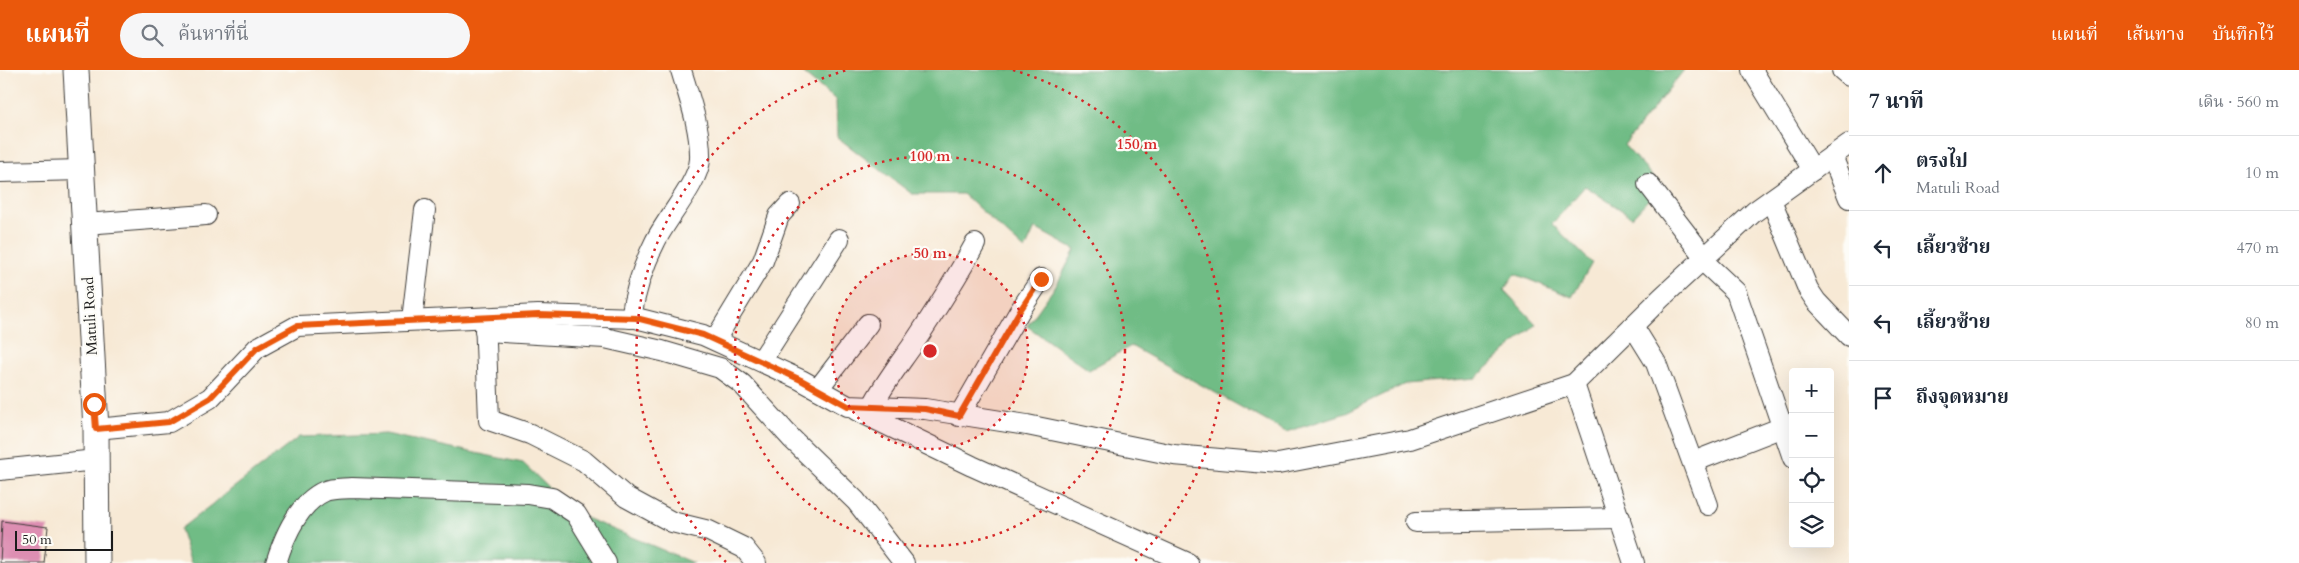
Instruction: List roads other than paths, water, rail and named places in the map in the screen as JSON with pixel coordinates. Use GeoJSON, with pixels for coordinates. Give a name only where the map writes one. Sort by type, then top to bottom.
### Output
{"type":"FeatureCollection","features":[{"type":"Feature","properties":{"kind":"main road","name":"Matuli Road"},"geometry":{"type":"LineString","coordinates":[[76,70],[96,429],[97,563]]}},
{"type":"Feature","properties":{"kind":"street"},"geometry":{"type":"LineString","coordinates":[[631,318],[639,279],[655,241],[696,175],[700,161],[699,142],[680,70]]}},
{"type":"Feature","properties":{"kind":"street"},"geometry":{"type":"LineString","coordinates":[[1752,70],[1813,170]]}},
{"type":"Feature","properties":{"kind":"street"},"geometry":{"type":"LineString","coordinates":[[1842,70],[1849,76]]}},
{"type":"Feature","properties":{"kind":"street"},"geometry":{"type":"LineString","coordinates":[[848,406],[925,409],[959,416],[1027,425],[1174,455],[1278,464],[1410,439],[1574,384],[1754,212],[1849,144]]}},
{"type":"Feature","properties":{"kind":"street"},"geometry":{"type":"LineString","coordinates":[[1832,156],[1849,198]]}},
{"type":"Feature","properties":{"kind":"street"},"geometry":{"type":"LineString","coordinates":[[0,172],[82,170]]}},
{"type":"Feature","properties":{"kind":"street"},"geometry":{"type":"LineString","coordinates":[[1648,184],[1704,259],[1736,292],[1787,425],[1693,462]]}},
{"type":"Feature","properties":{"kind":"street"},"geometry":{"type":"LineString","coordinates":[[1771,200],[1808,289],[1816,301],[1849,336]]}},
{"type":"Feature","properties":{"kind":"street"},"geometry":{"type":"LineString","coordinates":[[715,340],[763,261],[779,216],[790,204]]}},
{"type":"Feature","properties":{"kind":"street"},"geometry":{"type":"LineString","coordinates":[[412,320],[425,210]]}},
{"type":"Feature","properties":{"kind":"street"},"geometry":{"type":"LineString","coordinates":[[85,224],[206,214]]}},
{"type":"Feature","properties":{"kind":"street"},"geometry":{"type":"LineString","coordinates":[[761,361],[839,239]]}},
{"type":"Feature","properties":{"kind":"street"},"geometry":{"type":"LineString","coordinates":[[872,407],[884,383],[912,346],[961,270],[975,244]]}},
{"type":"Feature","properties":{"kind":"street"},"geometry":{"type":"LineString","coordinates":[[959,416],[1019,312],[1041,279]]}},
{"type":"Feature","properties":{"kind":"street"},"geometry":{"type":"LineString","coordinates":[[485,324],[538,315],[631,318],[703,335],[761,361],[848,406],[972,466],[1188,563]]}},
{"type":"Feature","properties":{"kind":"street"},"geometry":{"type":"LineString","coordinates":[[96,429],[169,422],[210,398],[257,348],[297,326],[412,320],[485,324],[605,338],[662,351],[720,368],[742,384],[792,440],[856,501],[904,563]]}},
{"type":"Feature","properties":{"kind":"street"},"geometry":{"type":"LineString","coordinates":[[485,324],[489,420],[530,434],[576,457],[626,497],[672,522],[709,531],[744,548],[756,563]]}},
{"type":"Feature","properties":{"kind":"street"},"geometry":{"type":"LineString","coordinates":[[818,389],[868,324]]}},
{"type":"Feature","properties":{"kind":"street"},"geometry":{"type":"LineString","coordinates":[[1633,326],[1656,363],[1708,505]]}},
{"type":"Feature","properties":{"kind":"street"},"geometry":{"type":"LineString","coordinates":[[1574,384],[1634,563]]}},
{"type":"Feature","properties":{"kind":"street"},"geometry":{"type":"LineString","coordinates":[[0,470],[96,460]]}},
{"type":"Feature","properties":{"kind":"street"},"geometry":{"type":"LineString","coordinates":[[276,563],[284,539],[306,504],[326,491],[352,488],[528,494],[552,498],[576,514],[606,563]]}},
{"type":"Feature","properties":{"kind":"street"},"geometry":{"type":"LineString","coordinates":[[1416,522],[1620,518]]}}]}
